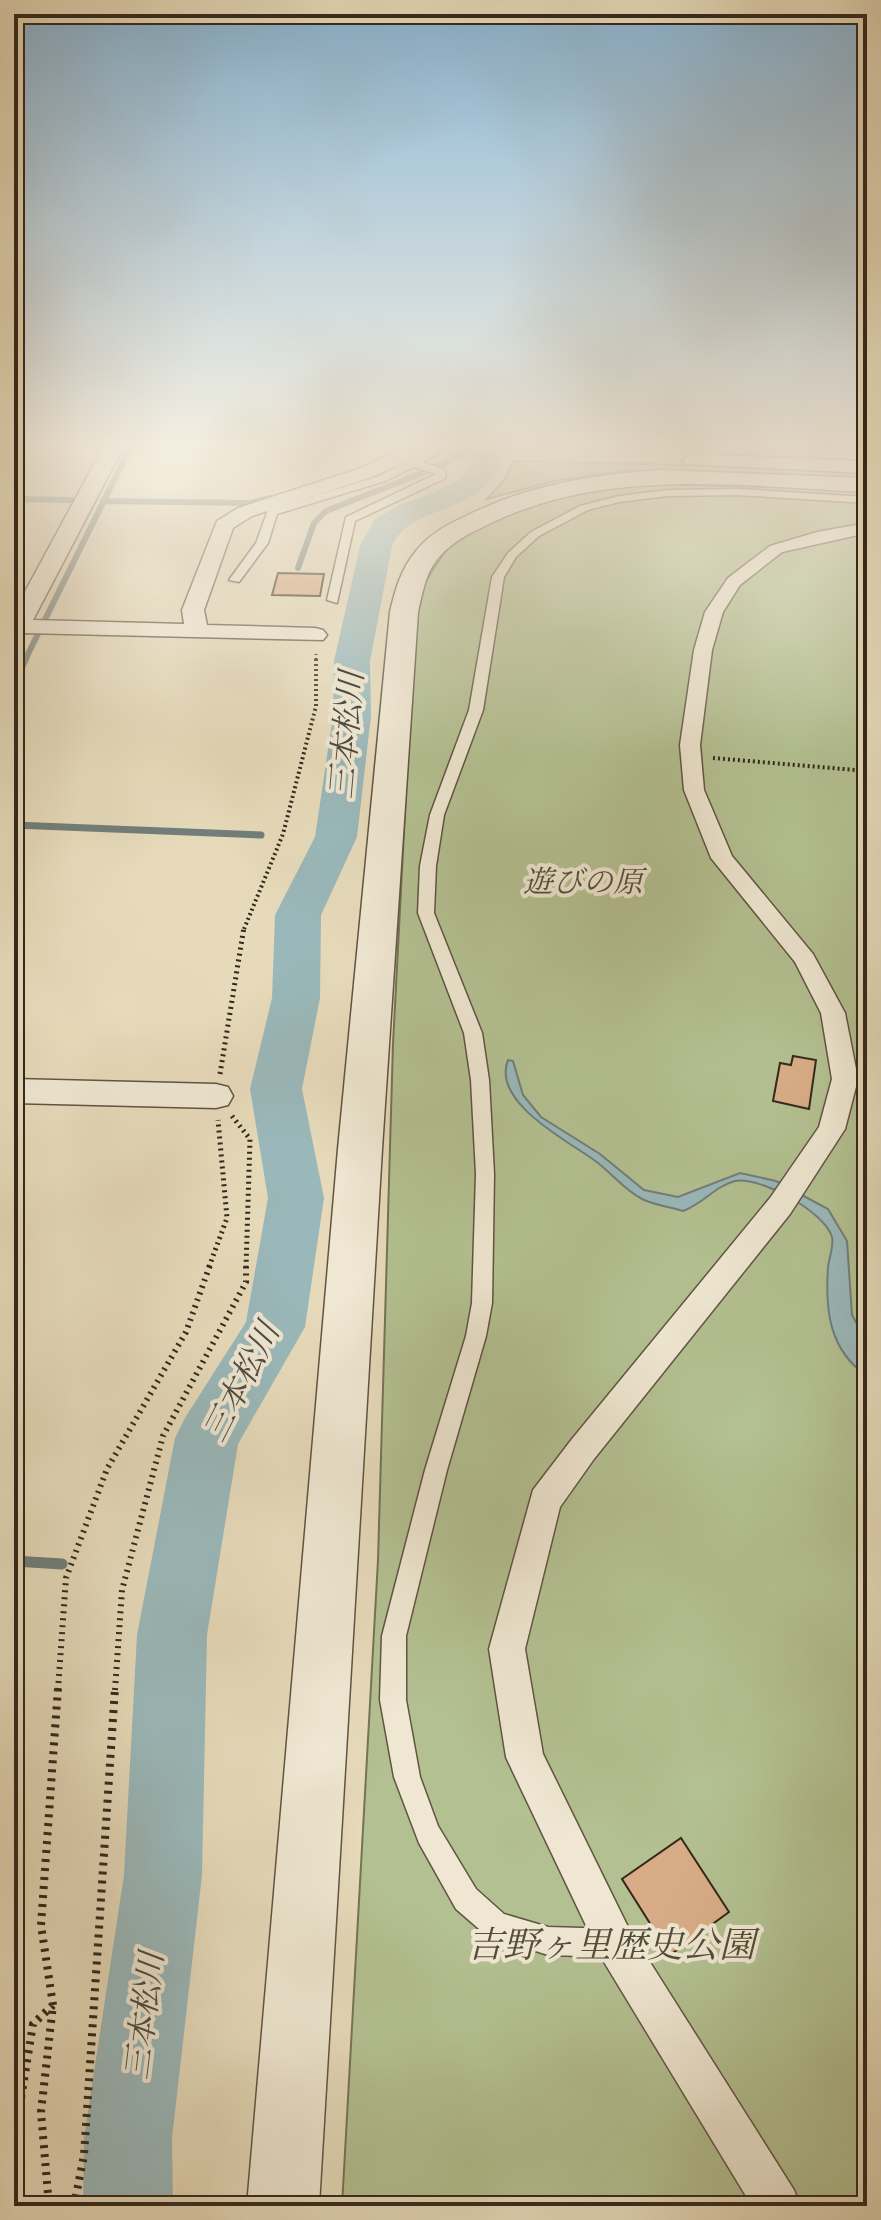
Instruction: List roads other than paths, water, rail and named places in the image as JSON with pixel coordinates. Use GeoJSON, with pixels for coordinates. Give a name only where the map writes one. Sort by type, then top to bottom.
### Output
{"type":"FeatureCollection","features":[{"type":"Feature","properties":{"kind":"street"},"geometry":{"type":"LineString","coordinates":[[64,548],[25,628],[315,635]]}},
{"type":"Feature","properties":{"kind":"street"},"geometry":{"type":"LineString","coordinates":[[197,631],[193,610],[216,548]]}},
{"type":"Feature","properties":{"kind":"street"},"geometry":{"type":"LineString","coordinates":[[283,2206],[360,1149],[404,612],[411,581],[435,548]]}},
{"type":"Feature","properties":{"kind":"street"},"geometry":{"type":"LineString","coordinates":[[778,2206],[615,1943],[525,1757],[507,1649],[545,1501],[583,1449],[780,1206],[832,1129],[845,1079],[833,1013],[805,959],[722,858],[694,790],[692,722],[703,650],[714,612],[734,582],[781,548]]}},
{"type":"Feature","properties":{"kind":"street"},"geometry":{"type":"LineString","coordinates":[[14,1091],[216,1096]]}},
{"type":"Feature","properties":{"kind":"lane"},"geometry":{"type":"LineString","coordinates":[[235,580],[259,548]]}},
{"type":"Feature","properties":{"kind":"lane"},"geometry":{"type":"LineString","coordinates":[[333,600],[344,548]]}},
{"type":"Feature","properties":{"kind":"lane"},"geometry":{"type":"LineString","coordinates":[[520,548],[498,577],[476,710],[437,815],[428,866],[426,913],[473,1033],[480,1080],[485,1174],[482,1303],[476,1336],[432,1484],[394,1636],[393,1700],[407,1777],[428,1834],[466,1899],[496,1925],[548,1941],[615,1943]]}},
{"type":"Feature","properties":{"kind":"water"},"geometry":{"type":"Polygon","coordinates":[[[508,1060],[513,1061],[523,1095],[541,1117],[600,1154],[644,1190],[678,1197],[740,1173],[776,1181],[828,1209],[847,1241],[852,1315],[867,1342],[867,1376],[844,1354],[832,1328],[827,1283],[832,1237],[817,1217],[775,1190],[746,1181],[728,1183],[683,1211],[642,1199],[594,1160],[535,1119],[521,1105],[511,1091],[506,1076],[508,1060]]]}},
{"type":"Feature","properties":{"kind":"waterway"},"geometry":{"type":"LineString","coordinates":[[25,660],[81,548]]}},
{"type":"Feature","properties":{"kind":"waterway"},"geometry":{"type":"LineString","coordinates":[[298,568],[305,548]]}},
{"type":"Feature","properties":{"kind":"waterway","name":"三本松川"},"geometry":{"type":"LineString","coordinates":[[128,2206],[128,2138],[163,1875],[172,1635],[207,1438],[275,1327],[296,1198],[276,1089],[296,998],[298,915],[336,837],[352,716],[352,661],[376,548]]}},
{"type":"Feature","properties":{"kind":"waterway"},"geometry":{"type":"LineString","coordinates":[[14,683],[26,658]]}},
{"type":"Feature","properties":{"kind":"waterway"},"geometry":{"type":"LineString","coordinates":[[14,825],[261,835]]}},
{"type":"Feature","properties":{"kind":"waterway"},"geometry":{"type":"LineString","coordinates":[[14,1561],[62,1564]]}},
{"type":"Feature","properties":{"kind":"park label","name":"遊びの原"},"geometry":{"type":"Point","coordinates":[583,882]}},
{"type":"Feature","properties":{"kind":"park label","name":"吉野ヶ里歴史公園"},"geometry":{"type":"Point","coordinates":[611,1944]}}]}
